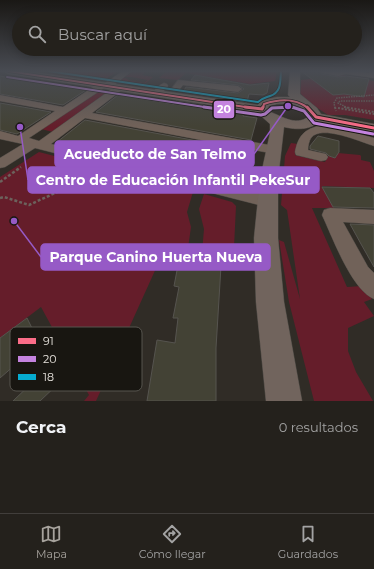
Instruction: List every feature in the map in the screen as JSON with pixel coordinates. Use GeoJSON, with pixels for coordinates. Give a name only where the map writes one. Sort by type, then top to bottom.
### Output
{"type":"FeatureCollection","features":[{"type":"Feature","properties":{"kind":"main road"},"geometry":{"type":"LineString","coordinates":[[154,90],[203,96],[232,104],[262,108]]}},
{"type":"Feature","properties":{"kind":"main road"},"geometry":{"type":"LineString","coordinates":[[278,100],[284,93],[284,90]]}},
{"type":"Feature","properties":{"kind":"main road"},"geometry":{"type":"LineString","coordinates":[[294,90],[294,95],[303,104],[314,111],[317,123]]}},
{"type":"Feature","properties":{"kind":"main road"},"geometry":{"type":"LineString","coordinates":[[262,108],[264,104],[278,100],[289,100],[303,104]]}},
{"type":"Feature","properties":{"kind":"main road"},"geometry":{"type":"LineString","coordinates":[[262,108],[263,112],[268,117],[288,124],[309,122],[374,128]]}},
{"type":"Feature","properties":{"kind":"main road"},"geometry":{"type":"LineString","coordinates":[[274,119],[277,133],[269,179],[266,238],[270,302],[284,401]]}},
{"type":"Feature","properties":{"kind":"main road"},"geometry":{"type":"LineString","coordinates":[[275,150],[289,132],[298,124]]}},
{"type":"Feature","properties":{"kind":"street"},"geometry":{"type":"LineString","coordinates":[[30,143],[65,110],[98,90]]}},
{"type":"Feature","properties":{"kind":"street"},"geometry":{"type":"LineString","coordinates":[[0,164],[30,143],[83,114],[117,90]]}},
{"type":"Feature","properties":{"kind":"street"},"geometry":{"type":"LineString","coordinates":[[232,104],[240,90],[237,90]]}},
{"type":"Feature","properties":{"kind":"street"},"geometry":{"type":"LineString","coordinates":[[0,98],[65,110]]}},
{"type":"Feature","properties":{"kind":"street"},"geometry":{"type":"LineString","coordinates":[[83,114],[275,150]]}},
{"type":"Feature","properties":{"kind":"street"},"geometry":{"type":"LineString","coordinates":[[321,157],[301,152],[305,137],[317,123],[330,130],[374,142]]}},
{"type":"Feature","properties":{"kind":"street"},"geometry":{"type":"LineString","coordinates":[[0,136],[267,201]]}},
{"type":"Feature","properties":{"kind":"street"},"geometry":{"type":"LineString","coordinates":[[374,217],[330,215],[361,274],[374,288]]}},
{"type":"Feature","properties":{"kind":"path"},"geometry":{"type":"LineString","coordinates":[[374,96],[337,98],[334,103],[336,108],[374,113]]}},
{"type":"Feature","properties":{"kind":"path"},"geometry":{"type":"LineString","coordinates":[[374,101],[350,100],[340,101],[338,103],[344,107],[374,113]]}},
{"type":"Feature","properties":{"kind":"path"},"geometry":{"type":"LineString","coordinates":[[0,198],[4,197],[29,205],[80,182],[94,166]]}},
{"type":"Feature","properties":{"kind":"shaded area"},"geometry":{"type":"Polygon","coordinates":[[[300,90],[374,90],[374,120],[345,115],[328,115],[307,101],[300,93],[300,90]]]}},
{"type":"Feature","properties":{"kind":"shaded area"},"geometry":{"type":"Polygon","coordinates":[[[103,91],[106,93],[53,132],[41,129],[97,92],[103,91]]]}},
{"type":"Feature","properties":{"kind":"shaded area"},"geometry":{"type":"Polygon","coordinates":[[[291,143],[298,144],[295,155],[325,162],[328,156],[335,158],[338,153],[360,155],[361,160],[370,162],[374,171],[374,188],[322,186],[334,208],[312,208],[347,287],[362,286],[372,299],[364,302],[374,316],[348,328],[348,351],[356,372],[373,401],[314,401],[289,302],[279,240],[284,242],[300,299],[287,210],[281,205],[285,156],[291,143]]]}},
{"type":"Feature","properties":{"kind":"shaded area"},"geometry":{"type":"Polygon","coordinates":[[[39,152],[193,192],[187,212],[191,227],[188,248],[167,244],[129,327],[52,327],[41,307],[15,327],[10,327],[10,330],[0,338],[0,177],[39,152]]]}},
{"type":"Feature","properties":{"kind":"shaded area"},"geometry":{"type":"Polygon","coordinates":[[[204,194],[232,202],[236,206],[233,268],[212,263],[211,265],[201,264],[204,229],[199,209],[204,194]]]}},
{"type":"Feature","properties":{"kind":"shaded area"},"geometry":{"type":"Polygon","coordinates":[[[87,391],[101,391],[96,401],[84,401],[89,395],[87,391]]]}},
{"type":"Feature","properties":{"kind":"building"},"geometry":{"type":"Polygon","coordinates":[[[0,90],[86,90],[63,105],[0,94],[0,90]]]}},
{"type":"Feature","properties":{"kind":"building"},"geometry":{"type":"Polygon","coordinates":[[[184,90],[210,90],[238,93],[243,90],[268,90],[267,93],[263,95],[249,94],[247,102],[183,92],[184,90]]]}},
{"type":"Feature","properties":{"kind":"building"},"geometry":{"type":"Polygon","coordinates":[[[326,90],[366,90],[364,97],[344,94],[333,95],[326,90]]]}},
{"type":"Feature","properties":{"kind":"building"},"geometry":{"type":"Polygon","coordinates":[[[118,95],[174,104],[176,101],[244,112],[243,116],[257,118],[251,140],[96,112],[118,95]]]}},
{"type":"Feature","properties":{"kind":"building"},"geometry":{"type":"Polygon","coordinates":[[[0,103],[51,112],[17,134],[0,130],[0,103]]]}},
{"type":"Feature","properties":{"kind":"building"},"geometry":{"type":"Polygon","coordinates":[[[85,120],[251,151],[242,185],[57,142],[85,120]]]}},
{"type":"Feature","properties":{"kind":"building"},"geometry":{"type":"Polygon","coordinates":[[[318,136],[339,141],[339,152],[335,158],[326,153],[310,149],[310,146],[318,136]]]}},
{"type":"Feature","properties":{"kind":"building"},"geometry":{"type":"Polygon","coordinates":[[[322,187],[370,188],[374,193],[374,208],[333,207],[322,187]]]}},
{"type":"Feature","properties":{"kind":"building"},"geometry":{"type":"Polygon","coordinates":[[[350,224],[374,225],[374,267],[361,244],[350,224]]]}},
{"type":"Feature","properties":{"kind":"building"},"geometry":{"type":"Polygon","coordinates":[[[179,260],[221,266],[216,348],[216,401],[147,401],[157,340],[175,343],[178,318],[173,318],[179,287],[174,286],[179,260]]]}},
{"type":"Feature","properties":{"kind":"building"},"geometry":{"type":"Polygon","coordinates":[[[27,318],[31,327],[15,327],[27,318]]]}},
{"type":"Feature","properties":{"kind":"building"},"geometry":{"type":"Polygon","coordinates":[[[10,331],[10,369],[0,378],[0,338],[10,331]]]}},
{"type":"Feature","properties":{"kind":"building"},"geometry":{"type":"Polygon","coordinates":[[[24,391],[51,391],[40,401],[13,401],[24,391]]]}},
{"type":"Feature","properties":{"kind":"transit line","name":"20"},"geometry":{"type":"LineString","coordinates":[[92,90],[261,115],[265,114],[272,108],[292,107],[304,111],[314,123],[373,134]]}},
{"type":"Feature","properties":{"kind":"transit line","name":"91"},"geometry":{"type":"LineString","coordinates":[[133,90],[262,109],[264,104],[271,102],[279,100],[293,101],[306,106],[316,117],[374,128]]}},
{"type":"Feature","properties":{"kind":"transit line","name":"18"},"geometry":{"type":"LineString","coordinates":[[175,90],[258,102],[263,98],[274,95],[279,90]]}},
{"type":"Feature","properties":{"kind":"place","name":"Acueducto de San Telmo"},"geometry":{"type":"Point","coordinates":[288,106]}},
{"type":"Feature","properties":{"kind":"place","name":"Centro de Educación Infantil PekeSur"},"geometry":{"type":"Point","coordinates":[20,127]}},
{"type":"Feature","properties":{"kind":"place","name":"Parque Canino Huerta Nueva"},"geometry":{"type":"Point","coordinates":[14,221]}}]}
